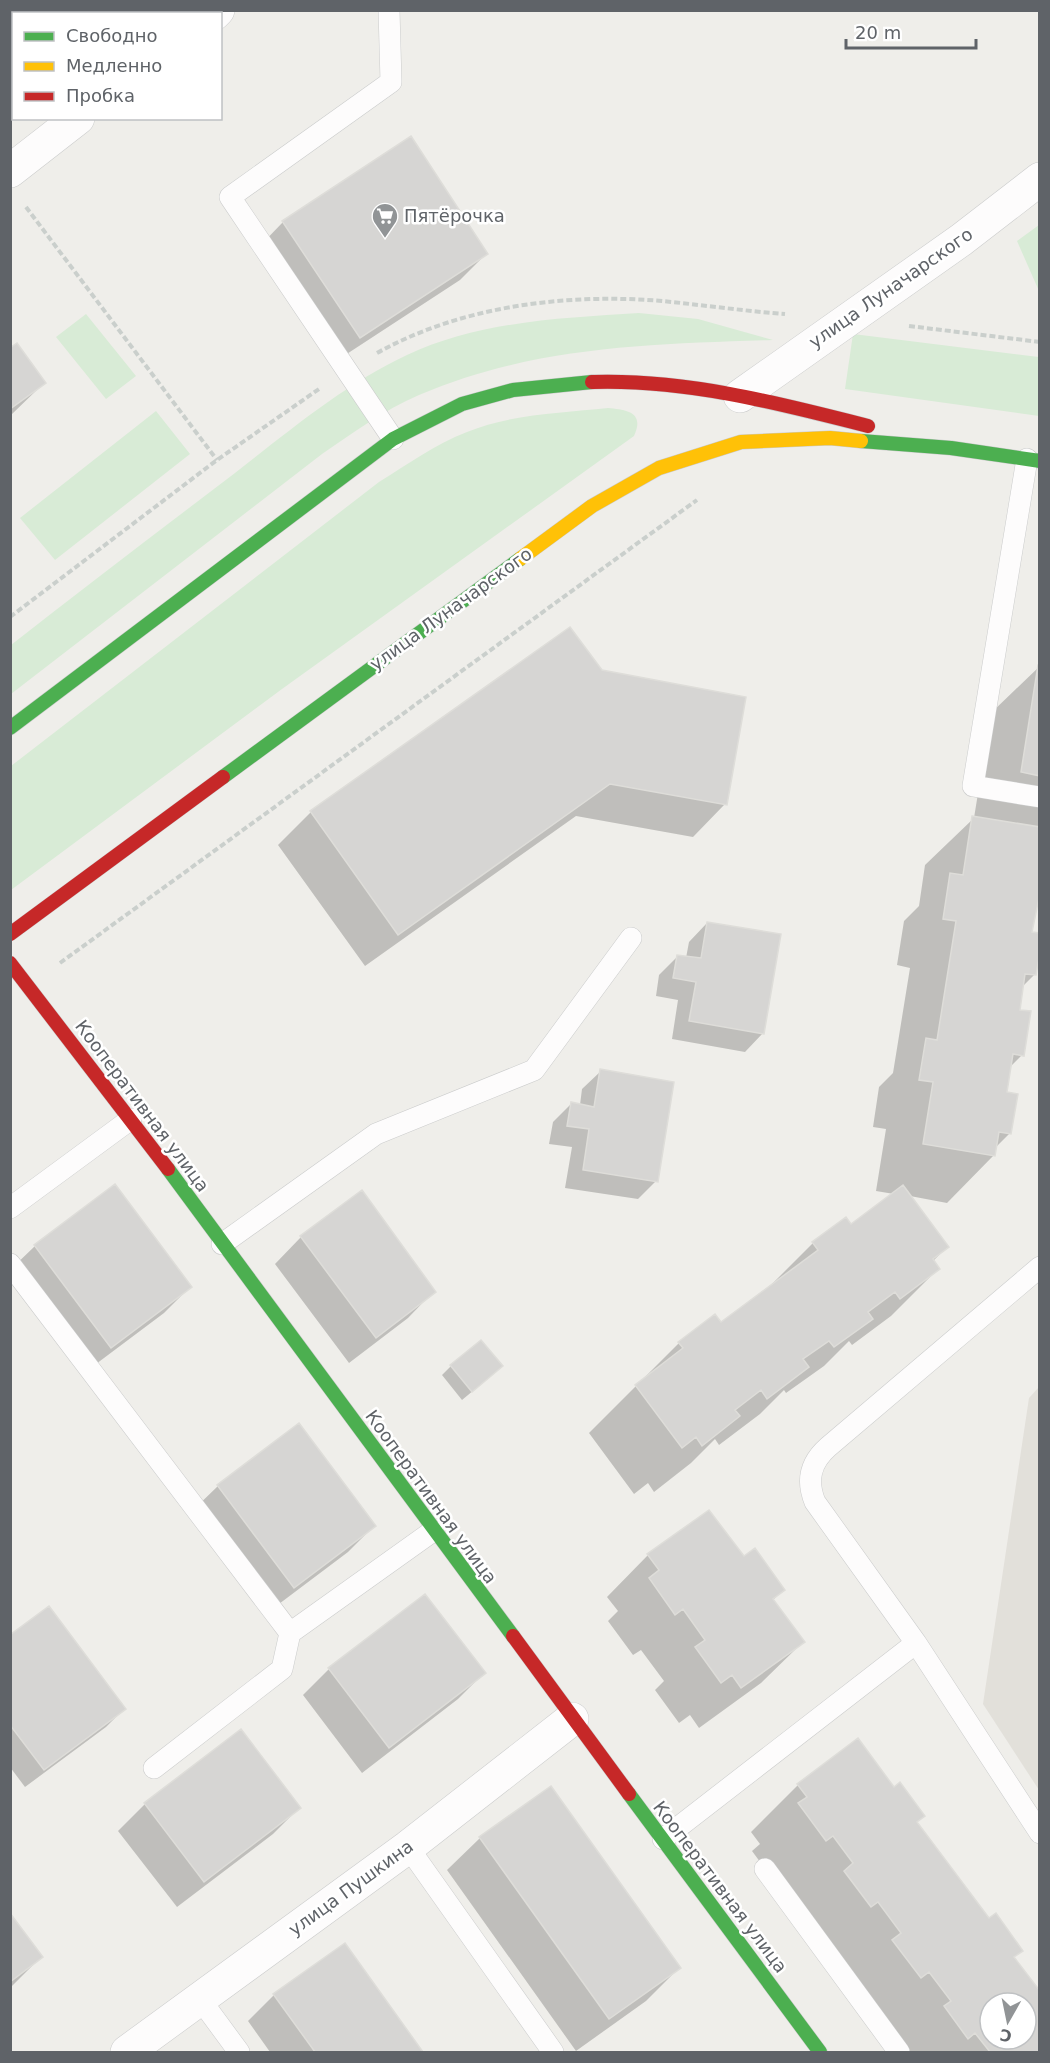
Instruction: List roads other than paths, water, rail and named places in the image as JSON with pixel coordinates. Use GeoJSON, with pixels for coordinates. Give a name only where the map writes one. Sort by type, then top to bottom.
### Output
{"type":"FeatureCollection","features":[{"type":"Feature","properties":{"kind":"main road","name":"улица Луначарского"},"geometry":{"type":"LineString","coordinates":[[10,728],[393,439],[459,405],[512,390],[622,380],[680,385],[781,404],[951,448]]}},
{"type":"Feature","properties":{"kind":"main road","name":"улица Луначарского"},"geometry":{"type":"LineString","coordinates":[[10,934],[592,506],[659,468],[741,442],[781,439],[830,438],[951,448],[1033,460]]}},
{"type":"Feature","properties":{"kind":"main road","name":"Кооперативная улица"},"geometry":{"type":"LineString","coordinates":[[10,963],[131,1119],[433,1531],[820,2052]]}},
{"type":"Feature","properties":{"kind":"street"},"geometry":{"type":"LineString","coordinates":[[10,171],[75,120]]}},
{"type":"Feature","properties":{"kind":"street","name":"улица Луначарского"},"geometry":{"type":"LineString","coordinates":[[740,396],[961,240],[1040,179]]}},
{"type":"Feature","properties":{"kind":"street","name":"улица Пушкина"},"geometry":{"type":"LineString","coordinates":[[127,2052],[408,1847],[572,1719]]}},
{"type":"Feature","properties":{"kind":"lane"},"geometry":{"type":"LineString","coordinates":[[389,10],[392,82],[230,197],[393,439]]}},
{"type":"Feature","properties":{"kind":"lane"},"geometry":{"type":"LineString","coordinates":[[1033,460],[973,786],[1040,797]]}},
{"type":"Feature","properties":{"kind":"lane"},"geometry":{"type":"LineString","coordinates":[[222,1244],[376,1134],[534,1070],[631,938]]}},
{"type":"Feature","properties":{"kind":"lane"},"geometry":{"type":"LineString","coordinates":[[10,1208],[131,1119]]}},
{"type":"Feature","properties":{"kind":"lane"},"geometry":{"type":"LineString","coordinates":[[10,1264],[290,1633]]}},
{"type":"Feature","properties":{"kind":"lane"},"geometry":{"type":"LineString","coordinates":[[1040,1267],[816,1458],[811,1473],[810,1490],[815,1502],[916,1643],[1040,1833]]}},
{"type":"Feature","properties":{"kind":"lane"},"geometry":{"type":"LineString","coordinates":[[154,1768],[282,1669],[290,1633],[433,1531]]}},
{"type":"Feature","properties":{"kind":"lane"},"geometry":{"type":"LineString","coordinates":[[663,1839],[916,1643]]}},
{"type":"Feature","properties":{"kind":"lane"},"geometry":{"type":"LineString","coordinates":[[408,1847],[553,2052]]}},
{"type":"Feature","properties":{"kind":"lane"},"geometry":{"type":"LineString","coordinates":[[765,1869],[899,2052]]}},
{"type":"Feature","properties":{"kind":"lane"},"geometry":{"type":"LineString","coordinates":[[200,1999],[239,2052]]}},
{"type":"Feature","properties":{"kind":"place","name":"Пятёрочка"},"geometry":{"type":"Point","coordinates":[385,239]}}]}
